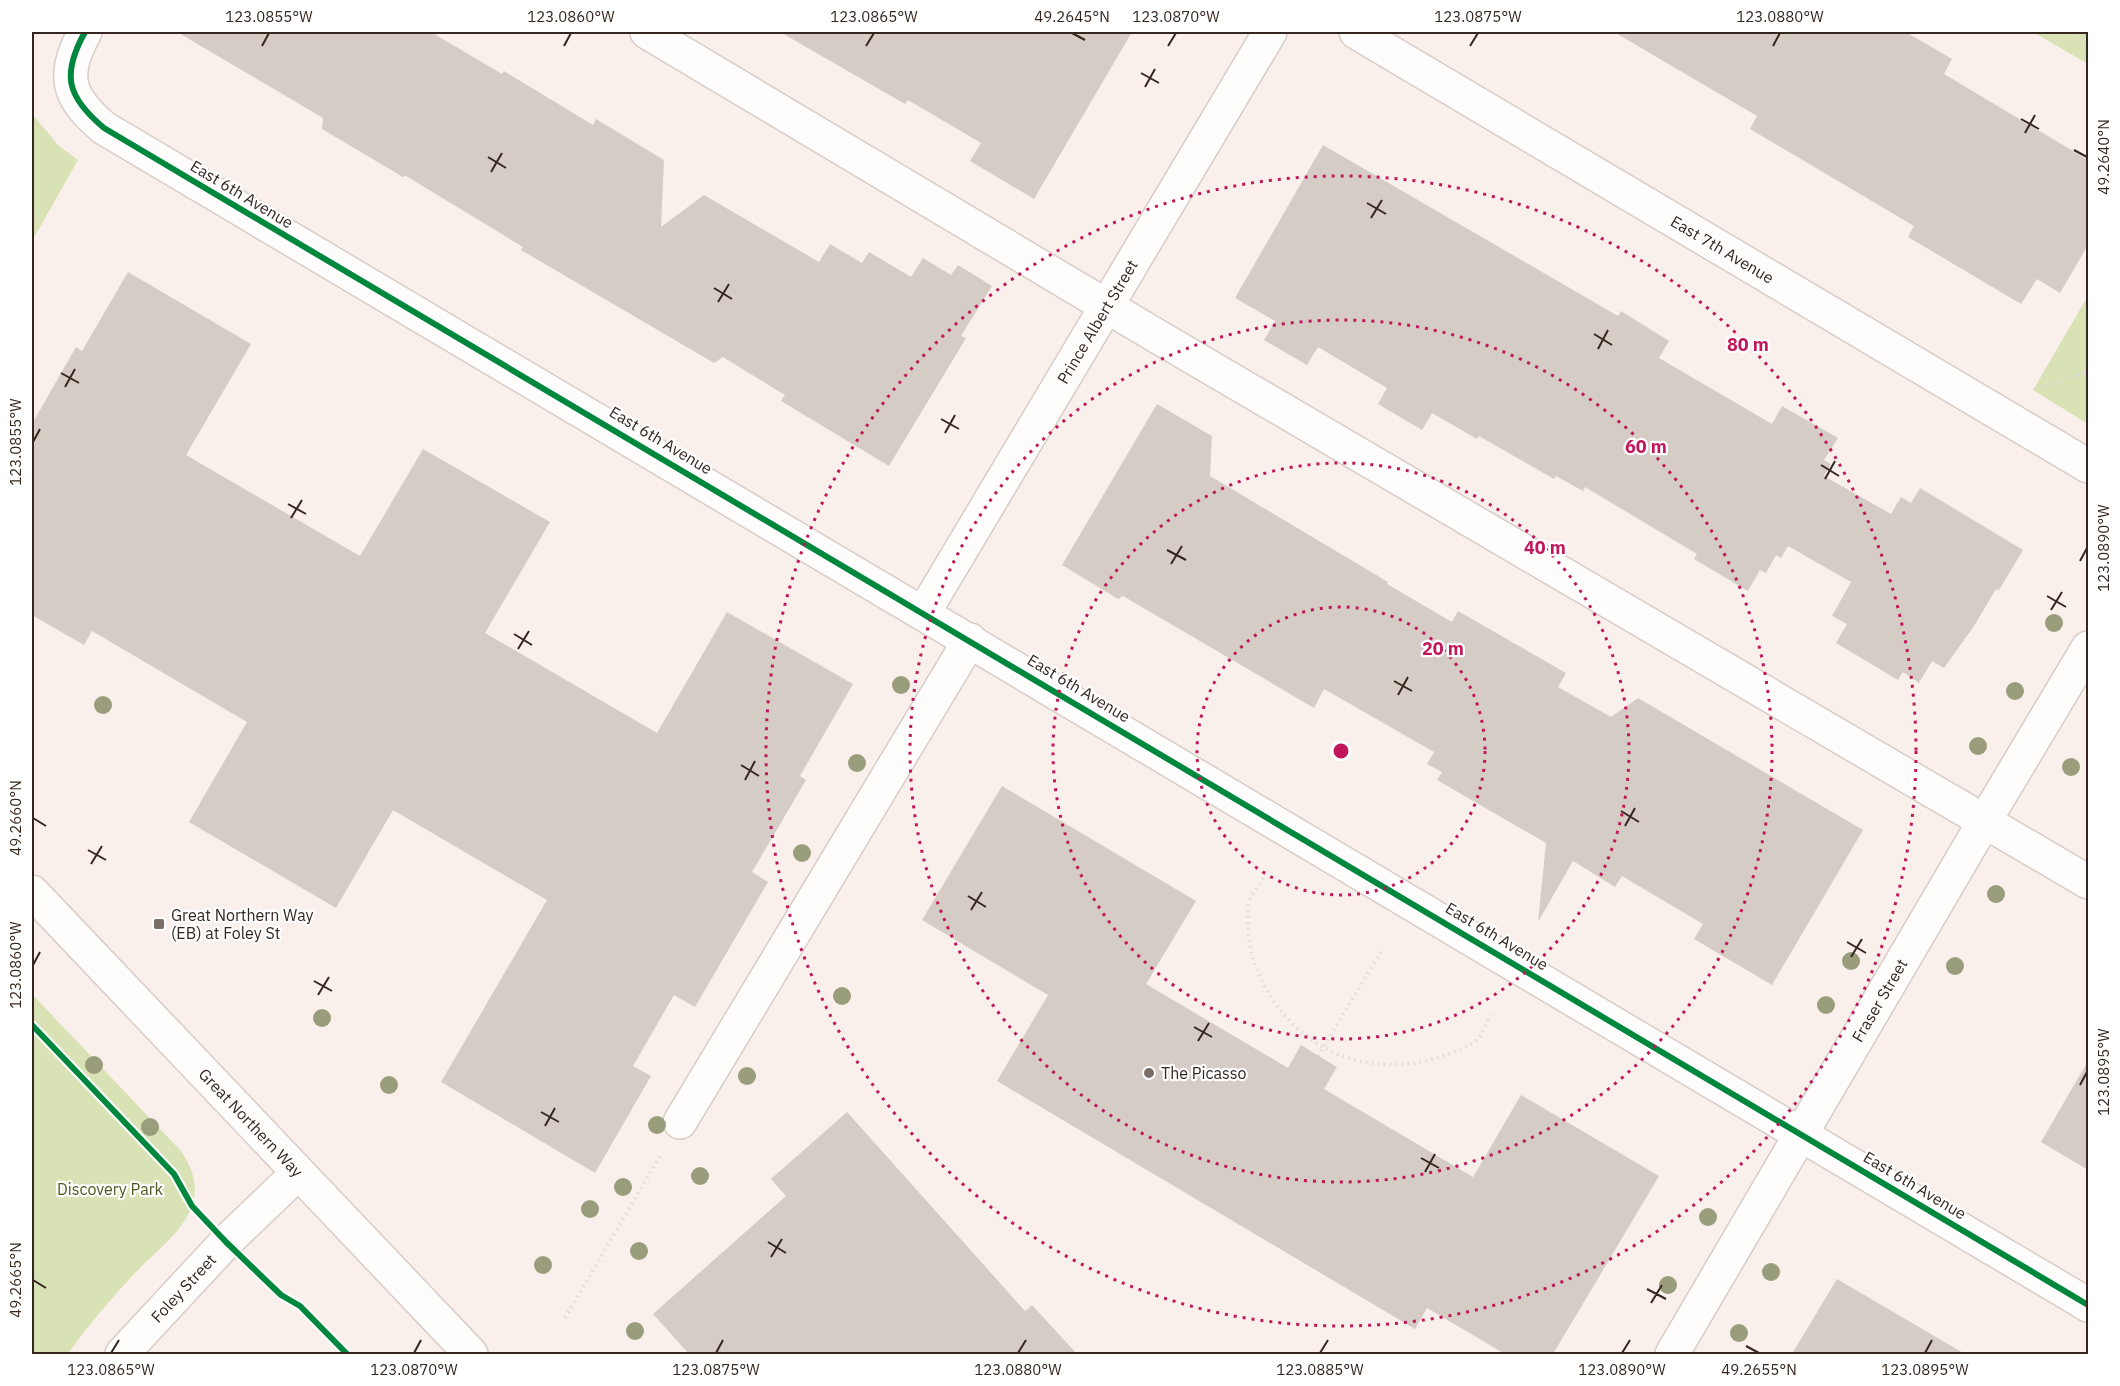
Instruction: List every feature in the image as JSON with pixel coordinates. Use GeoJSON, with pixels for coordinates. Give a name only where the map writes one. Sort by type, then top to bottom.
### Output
{"type":"FeatureCollection","features":[{"type":"Feature","properties":{"kind":"street","name":"East 6th Avenue"},"geometry":{"type":"LineString","coordinates":[[85,32],[76,53],[70,82],[80,106],[104,128],[1803,1133],[2088,1305]]}},
{"type":"Feature","properties":{"kind":"street"},"geometry":{"type":"LineString","coordinates":[[647,32],[1107,306],[2088,882]]}},
{"type":"Feature","properties":{"kind":"street","name":"Prince Albert Street"},"geometry":{"type":"LineString","coordinates":[[924,612],[1270,32]]}},
{"type":"Feature","properties":{"kind":"street","name":"East 7th Avenue"},"geometry":{"type":"LineString","coordinates":[[1356,32],[2088,466]]}},
{"type":"Feature","properties":{"kind":"street"},"geometry":{"type":"LineString","coordinates":[[680,1122],[970,640]]}},
{"type":"Feature","properties":{"kind":"street","name":"Fraser Street"},"geometry":{"type":"LineString","coordinates":[[1672,1354],[2088,648]]}},
{"type":"Feature","properties":{"kind":"street","name":"Great Northern Way"},"geometry":{"type":"LineString","coordinates":[[32,892],[471,1354]]}},
{"type":"Feature","properties":{"kind":"street","name":"Foley Street"},"geometry":{"type":"LineString","coordinates":[[122,1354],[226,1242],[298,1173]]}},
{"type":"Feature","properties":{"kind":"path"},"geometry":{"type":"LineString","coordinates":[[2070,32],[2088,43]]}},
{"type":"Feature","properties":{"kind":"path"},"geometry":{"type":"LineString","coordinates":[[2044,387],[2088,372]]}},
{"type":"Feature","properties":{"kind":"path"},"geometry":{"type":"LineString","coordinates":[[1263,878],[1248,903],[1248,937],[1257,971],[1273,1001],[1296,1027],[1324,1047],[1353,1060],[1385,1065],[1417,1064],[1448,1055],[1477,1040],[1491,1015]]}},
{"type":"Feature","properties":{"kind":"path"},"geometry":{"type":"LineString","coordinates":[[1318,1056],[1382,950]]}},
{"type":"Feature","properties":{"kind":"path"},"geometry":{"type":"LineString","coordinates":[[565,1318],[680,1122]]}},
{"type":"Feature","properties":{"kind":"green space"},"geometry":{"type":"Polygon","coordinates":[[[2033,32],[2088,32],[2088,64],[2033,32]]]}},
{"type":"Feature","properties":{"kind":"green space"},"geometry":{"type":"Polygon","coordinates":[[[32,110],[33,115],[59,146],[78,160],[32,241],[32,110]]]}},
{"type":"Feature","properties":{"kind":"green space"},"geometry":{"type":"Polygon","coordinates":[[[2088,296],[2088,424],[2033,390],[2088,296]]]}},
{"type":"Feature","properties":{"kind":"green space","name":"Discovery Park"},"geometry":{"type":"Polygon","coordinates":[[[32,994],[181,1151],[191,1171],[195,1189],[192,1205],[185,1220],[175,1233],[117,1293],[68,1354],[32,1354],[32,994]]]}},
{"type":"Feature","properties":{"kind":"building"},"geometry":{"type":"Polygon","coordinates":[[[177,32],[431,32],[502,74],[504,71],[593,125],[596,119],[664,160],[661,227],[704,195],[819,262],[830,244],[862,263],[869,252],[911,277],[923,258],[951,275],[958,265],[992,286],[961,336],[966,338],[889,466],[781,401],[785,395],[723,357],[714,363],[521,250],[523,247],[406,176],[403,177],[322,129],[323,118],[177,32]]]}},
{"type":"Feature","properties":{"kind":"building"},"geometry":{"type":"Polygon","coordinates":[[[780,32],[1132,32],[1034,199],[970,161],[981,143],[908,100],[905,104],[780,32]]]}},
{"type":"Feature","properties":{"kind":"building"},"geometry":{"type":"Polygon","coordinates":[[[1614,32],[1906,32],[1952,59],[1944,74],[2088,160],[2088,245],[2060,293],[2037,279],[2021,304],[1908,237],[1914,226],[1750,129],[1757,116],[1614,32]]]}},
{"type":"Feature","properties":{"kind":"building"},"geometry":{"type":"Polygon","coordinates":[[[1323,145],[1618,316],[1621,311],[1669,341],[1659,358],[1772,424],[1782,406],[1838,438],[1824,460],[1831,464],[1824,476],[1891,514],[1901,497],[1911,503],[1920,488],[2023,550],[1999,590],[1996,589],[1974,626],[1944,668],[1932,661],[1919,683],[1903,672],[1898,680],[1836,643],[1847,624],[1832,616],[1851,582],[1788,546],[1781,558],[1776,555],[1766,573],[1760,570],[1748,591],[1694,559],[1697,554],[1585,487],[1583,491],[1556,476],[1554,479],[1479,436],[1477,439],[1432,413],[1422,430],[1378,404],[1387,388],[1318,347],[1307,365],[1264,340],[1275,321],[1235,298],[1323,145]]]}},
{"type":"Feature","properties":{"kind":"building"},"geometry":{"type":"Polygon","coordinates":[[[128,272],[251,344],[186,455],[360,556],[423,449],[550,522],[485,633],[657,733],[727,612],[853,684],[800,776],[806,780],[752,872],[768,882],[695,1007],[674,995],[633,1066],[651,1076],[595,1173],[441,1082],[547,900],[393,810],[336,908],[189,822],[247,722],[92,631],[84,645],[32,615],[32,424],[76,347],[82,351],[128,272]]]}},
{"type":"Feature","properties":{"kind":"building"},"geometry":{"type":"Polygon","coordinates":[[[1157,404],[1212,436],[1210,476],[1388,582],[1387,584],[1452,622],[1458,611],[1566,673],[1558,687],[1611,717],[1638,698],[1863,830],[1772,985],[1694,939],[1703,924],[1622,876],[1615,887],[1573,861],[1538,922],[1546,843],[1437,780],[1442,772],[1427,764],[1434,752],[1324,689],[1314,708],[1123,596],[1118,599],[1062,565],[1157,404]]]}},
{"type":"Feature","properties":{"kind":"building","name":"The Picasso"},"geometry":{"type":"Polygon","coordinates":[[[1002,786],[1196,901],[1146,984],[1288,1068],[1301,1045],[1337,1067],[1324,1089],[1473,1177],[1521,1095],[1659,1176],[1553,1354],[1505,1354],[1427,1308],[1415,1329],[997,1081],[1048,995],[922,920],[1002,786]]]}},
{"type":"Feature","properties":{"kind":"building"},"geometry":{"type":"Polygon","coordinates":[[[2088,1061],[2088,1170],[2041,1142],[2088,1061]]]}},
{"type":"Feature","properties":{"kind":"building"},"geometry":{"type":"Polygon","coordinates":[[[847,1112],[1025,1311],[1032,1305],[1077,1354],[689,1354],[653,1314],[786,1196],[771,1179],[847,1112]]]}},
{"type":"Feature","properties":{"kind":"building"},"geometry":{"type":"Polygon","coordinates":[[[1837,1279],[1965,1354],[1792,1354],[1837,1279]]]}},
{"type":"Feature","properties":{"kind":"cycle path"},"geometry":{"type":"LineString","coordinates":[[85,32],[73,61],[72,84],[75,95],[82,106],[104,128],[1098,714],[2088,1305]]}},
{"type":"Feature","properties":{"kind":"cycle path"},"geometry":{"type":"LineString","coordinates":[[32,1025],[174,1174],[192,1206],[226,1242],[281,1295],[300,1306],[347,1354]]}},
{"type":"Feature","properties":{"kind":"place","name":"Great Northern Way (EB) at Foley St"},"geometry":{"type":"Point","coordinates":[159,924]}},
{"type":"Feature","properties":{"kind":"place","name":"The Picasso"},"geometry":{"type":"Point","coordinates":[1149,1073]}}]}
